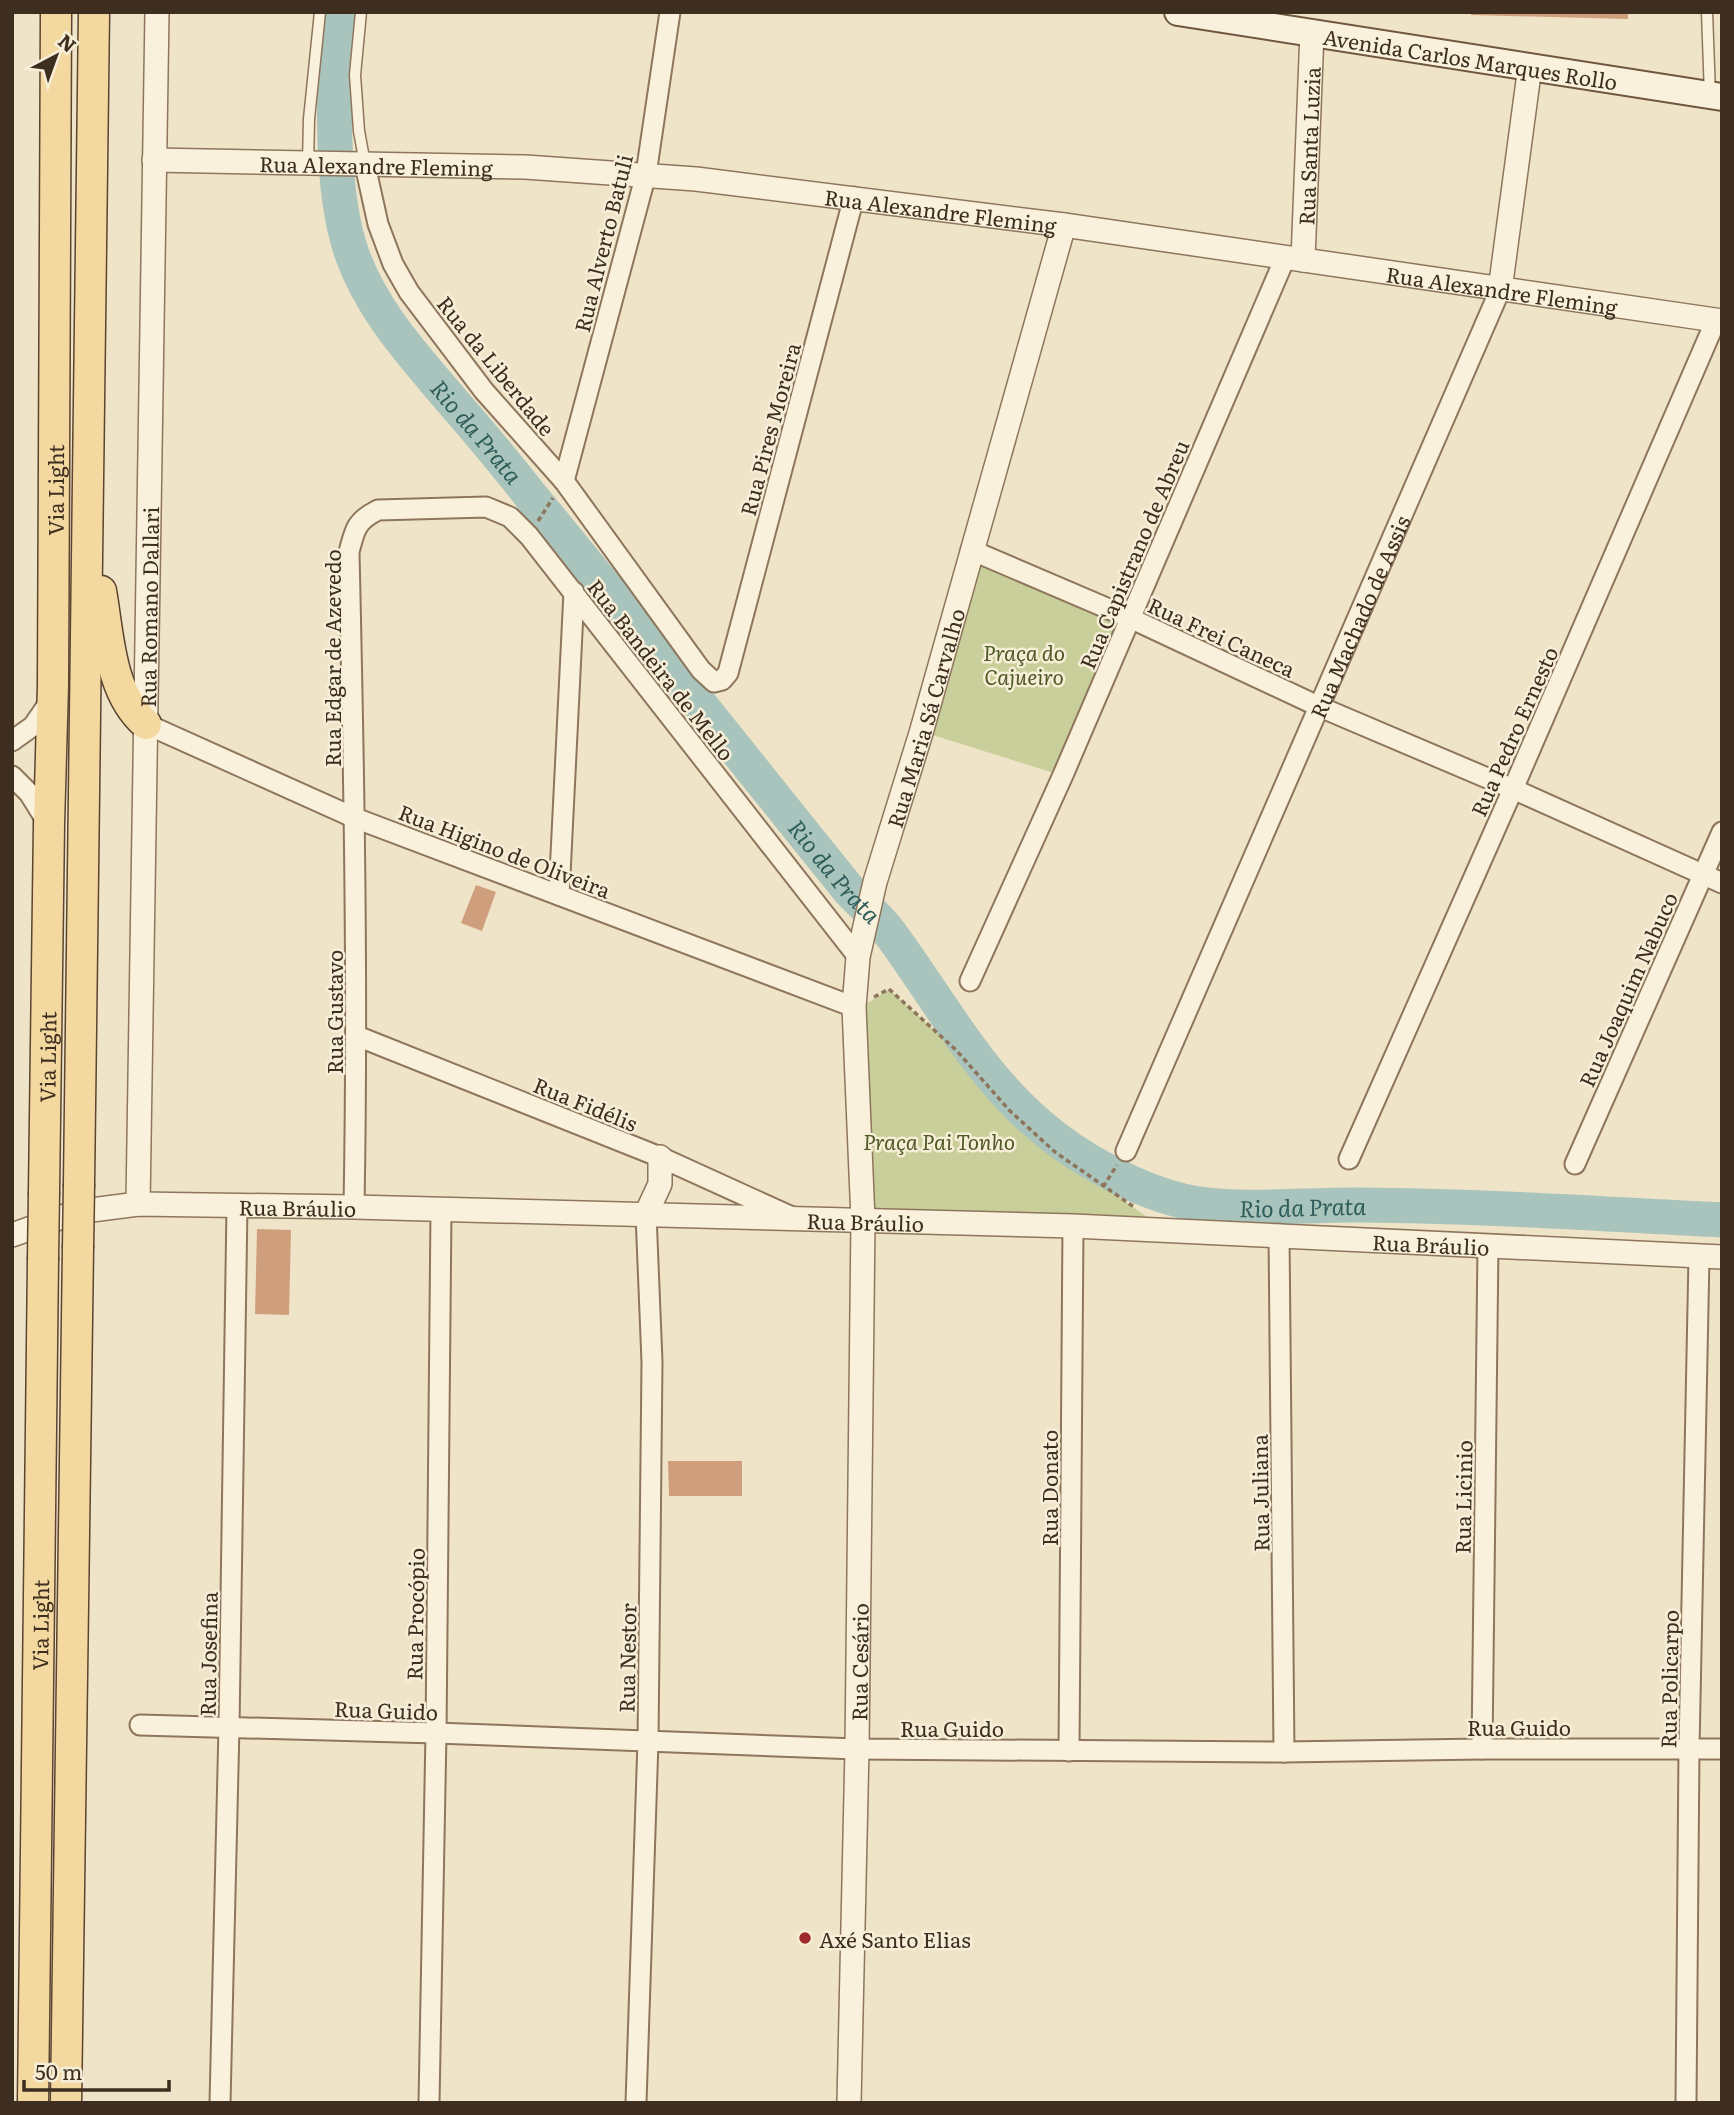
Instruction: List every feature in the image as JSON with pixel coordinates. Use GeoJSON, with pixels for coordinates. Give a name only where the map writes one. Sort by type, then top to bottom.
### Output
{"type":"FeatureCollection","features":[{"type":"Feature","properties":{"kind":"main road","name":"Via Light"},"geometry":{"type":"LineString","coordinates":[[33,2103],[52,699],[56,12]]}},
{"type":"Feature","properties":{"kind":"main road","name":"Via Light"},"geometry":{"type":"LineString","coordinates":[[66,2103],[94,12]]}},
{"type":"Feature","properties":{"kind":"main road","name":"Avenida Carlos Marques Rollo"},"geometry":{"type":"LineString","coordinates":[[1178,12],[1716,96]]}},
{"type":"Feature","properties":{"kind":"main road"},"geometry":{"type":"LineString","coordinates":[[88,521],[116,673],[126,699],[146,724]]}},
{"type":"Feature","properties":{"kind":"street","name":"Rua Romano Dallari"},"geometry":{"type":"LineString","coordinates":[[138,1204],[156,12]]}},
{"type":"Feature","properties":{"kind":"street","name":"Rua Alverto Batuli"},"geometry":{"type":"LineString","coordinates":[[561,486],[646,174],[670,12]]}},
{"type":"Feature","properties":{"kind":"street","name":"Rua Santa Luzia"},"geometry":{"type":"LineString","coordinates":[[1294,259],[1312,32]]}},
{"type":"Feature","properties":{"kind":"street","name":"Rua Machado de Assis"},"geometry":{"type":"LineString","coordinates":[[1126,1151],[1500,290],[1530,66]]}},
{"type":"Feature","properties":{"kind":"street","name":"Rua Alexandre Fleming"},"geometry":{"type":"LineString","coordinates":[[154,160],[525,167],[646,174],[855,197],[1064,225],[1719,321]]}},
{"type":"Feature","properties":{"kind":"street","name":"Rua da Liberdade"},"geometry":{"type":"LineString","coordinates":[[357,165],[393,264],[409,292],[701,670],[714,682],[722,680],[728,673]]}},
{"type":"Feature","properties":{"kind":"street","name":"Rua Pires Moreira"},"geometry":{"type":"LineString","coordinates":[[728,673],[855,197]]}},
{"type":"Feature","properties":{"kind":"street","name":"Rua Maria Sá Carvalho"},"geometry":{"type":"LineString","coordinates":[[863,1220],[854,1007],[863,931],[1064,225]]}},
{"type":"Feature","properties":{"kind":"street","name":"Rua Capistrano de Abreu"},"geometry":{"type":"LineString","coordinates":[[970,981],[1130,618],[1294,259]]}},
{"type":"Feature","properties":{"kind":"street","name":"Rua Pedro Ernesto"},"geometry":{"type":"LineString","coordinates":[[1349,1158],[1719,321]]}},
{"type":"Feature","properties":{"kind":"street","name":"Rua Bandeira de Mello"},"geometry":{"type":"LineString","coordinates":[[378,510],[486,507],[503,512],[529,536],[858,957]]}},
{"type":"Feature","properties":{"kind":"street","name":"Rua Edgar de Azevedo"},"geometry":{"type":"LineString","coordinates":[[355,818],[349,552],[354,531],[362,518],[378,510]]}},
{"type":"Feature","properties":{"kind":"street","name":"Rua Frei Caneca"},"geometry":{"type":"LineString","coordinates":[[971,550],[1130,618],[1320,707],[1514,789],[1722,883]]}},
{"type":"Feature","properties":{"kind":"street"},"geometry":{"type":"LineString","coordinates":[[559,895],[574,592]]}},
{"type":"Feature","properties":{"kind":"street"},"geometry":{"type":"LineString","coordinates":[[12,741],[33,726],[52,699]]}},
{"type":"Feature","properties":{"kind":"street","name":"Rua Higino de Oliveira"},"geometry":{"type":"LineString","coordinates":[[146,724],[355,818],[854,1007]]}},
{"type":"Feature","properties":{"kind":"street"},"geometry":{"type":"LineString","coordinates":[[12,776],[29,793],[49,824]]}},
{"type":"Feature","properties":{"kind":"street","name":"Rua Gustavo"},"geometry":{"type":"LineString","coordinates":[[354,1207],[357,1036],[355,818]]}},
{"type":"Feature","properties":{"kind":"street","name":"Rua Joaquim Nabuco"},"geometry":{"type":"LineString","coordinates":[[1575,1164],[1722,832]]}},
{"type":"Feature","properties":{"kind":"street","name":"Rua Fidélis"},"geometry":{"type":"LineString","coordinates":[[357,1036],[660,1157],[795,1218]]}},
{"type":"Feature","properties":{"kind":"street"},"geometry":{"type":"LineString","coordinates":[[646,1214],[660,1184],[660,1157]]}},
{"type":"Feature","properties":{"kind":"street","name":"Rua Bráulio"},"geometry":{"type":"LineString","coordinates":[[12,1235],[76,1212],[138,1204],[1073,1226],[1722,1257]]}},
{"type":"Feature","properties":{"kind":"street","name":"Rua Josefina"},"geometry":{"type":"LineString","coordinates":[[220,2103],[237,1206]]}},
{"type":"Feature","properties":{"kind":"street","name":"Rua Procópio"},"geometry":{"type":"LineString","coordinates":[[429,2103],[441,1210]]}},
{"type":"Feature","properties":{"kind":"street","name":"Rua Nestor"},"geometry":{"type":"LineString","coordinates":[[636,2103],[648,1741],[652,1362],[646,1214]]}},
{"type":"Feature","properties":{"kind":"street","name":"Rua Cesário"},"geometry":{"type":"LineString","coordinates":[[849,2103],[857,1749],[863,1220]]}},
{"type":"Feature","properties":{"kind":"street","name":"Rua Donato"},"geometry":{"type":"LineString","coordinates":[[1069,1751],[1073,1226]]}},
{"type":"Feature","properties":{"kind":"street","name":"Rua Juliana"},"geometry":{"type":"LineString","coordinates":[[1279,1234],[1284,1752]]}},
{"type":"Feature","properties":{"kind":"street","name":"Rua Licinio"},"geometry":{"type":"LineString","coordinates":[[1482,1749],[1488,1246]]}},
{"type":"Feature","properties":{"kind":"street","name":"Rua Policarpo"},"geometry":{"type":"LineString","coordinates":[[1686,2103],[1689,1749],[1699,1257]]}},
{"type":"Feature","properties":{"kind":"street","name":"Rua Guido"},"geometry":{"type":"LineString","coordinates":[[141,1725],[857,1749],[1284,1752],[1722,1749]]}},
{"type":"Feature","properties":{"kind":"lane"},"geometry":{"type":"LineString","coordinates":[[312,164],[309,120],[320,12]]}},
{"type":"Feature","properties":{"kind":"lane","name":"Rua da Liberdade"},"geometry":{"type":"LineString","coordinates":[[357,165],[359,131],[355,75],[360,12]]}},
{"type":"Feature","properties":{"kind":"lane"},"geometry":{"type":"LineString","coordinates":[[1707,12],[1716,96]]}},
{"type":"Feature","properties":{"kind":"path"},"geometry":{"type":"LineString","coordinates":[[536,526],[561,486]]}},
{"type":"Feature","properties":{"kind":"path"},"geometry":{"type":"LineString","coordinates":[[854,1007],[889,989],[956,1051],[1010,1111],[1055,1152],[1138,1209]]}},
{"type":"Feature","properties":{"kind":"path"},"geometry":{"type":"LineString","coordinates":[[1103,1187],[1107,1181]]}},
{"type":"Feature","properties":{"kind":"green space","name":"Praça do Cajueiro"},"geometry":{"type":"Polygon","coordinates":[[[974,554],[1128,620],[1060,775],[923,732],[974,554]]]}},
{"type":"Feature","properties":{"kind":"green space","name":"Praça Pai Tonho"},"geometry":{"type":"Polygon","coordinates":[[[889,989],[956,1050],[1010,1111],[1055,1152],[1157,1224],[871,1208],[862,1007],[889,989]]]}},
{"type":"Feature","properties":{"kind":"building"},"geometry":{"type":"Polygon","coordinates":[[[1471,12],[1628,12],[1628,19],[1471,15],[1471,12]]]}},
{"type":"Feature","properties":{"kind":"building"},"geometry":{"type":"Polygon","coordinates":[[[476,885],[496,892],[482,931],[461,923],[476,885]]]}},
{"type":"Feature","properties":{"kind":"building"},"geometry":{"type":"Polygon","coordinates":[[[257,1229],[291,1230],[289,1315],[255,1314],[257,1229]]]}},
{"type":"Feature","properties":{"kind":"building"},"geometry":{"type":"Polygon","coordinates":[[[668,1461],[742,1461],[742,1496],[669,1496],[668,1461]]]}},
{"type":"Feature","properties":{"kind":"waterway","name":"Rio da Prata"},"geometry":{"type":"LineString","coordinates":[[340,12],[335,101],[339,198],[352,254],[360,275],[382,314],[849,890],[887,930],[977,1059],[1016,1104],[1038,1124],[1072,1150],[1131,1183],[1172,1198],[1212,1206],[1452,1207],[1722,1220]]}},
{"type":"Feature","properties":{"kind":"place","name":"Axé Santo Elias"},"geometry":{"type":"Point","coordinates":[805,1938]}}]}
